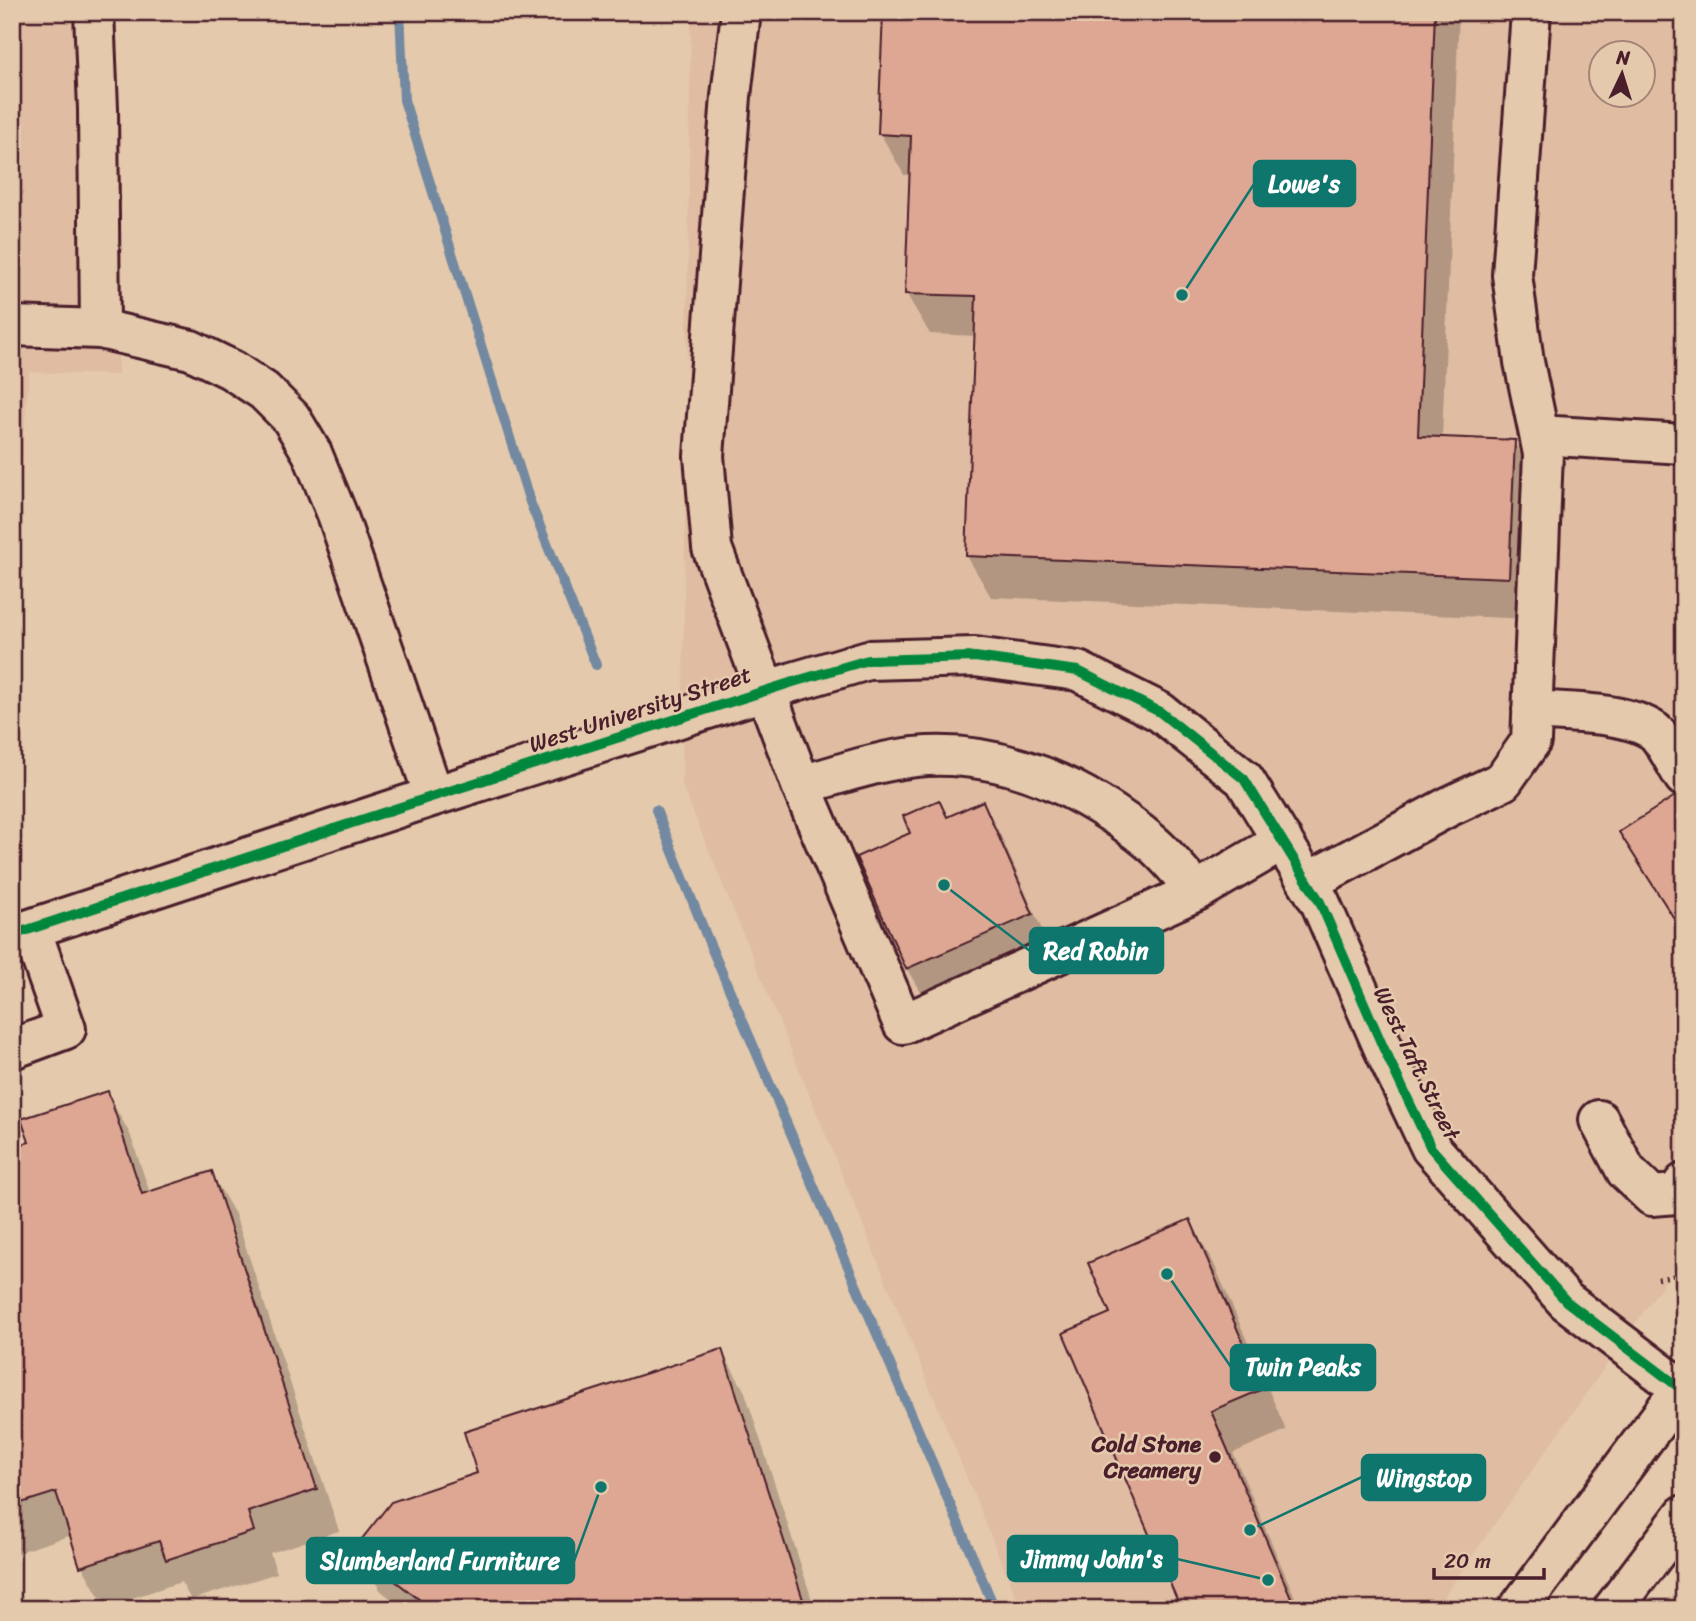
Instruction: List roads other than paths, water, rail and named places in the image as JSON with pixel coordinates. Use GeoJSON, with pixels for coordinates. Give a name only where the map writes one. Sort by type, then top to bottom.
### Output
{"type":"FeatureCollection","features":[{"type":"Feature","properties":{"kind":"street"},"geometry":{"type":"LineString","coordinates":[[94,12],[98,109],[100,329]]}},
{"type":"Feature","properties":{"kind":"street"},"geometry":{"type":"LineString","coordinates":[[741,12],[731,96],[704,456],[712,548],[801,785],[903,1024],[1197,891],[1283,841]]}},
{"type":"Feature","properties":{"kind":"street"},"geometry":{"type":"LineString","coordinates":[[1308,882],[1448,807],[1503,781],[1531,741],[1543,454],[1524,362],[1512,275],[1531,12]]}},
{"type":"Feature","properties":{"kind":"street"},"geometry":{"type":"LineString","coordinates":[[12,326],[100,329],[191,350],[232,370],[264,391],[291,418],[312,453],[337,514],[434,796]]}},
{"type":"Feature","properties":{"kind":"street"},"geometry":{"type":"LineString","coordinates":[[1539,435],[1684,444]]}},
{"type":"Feature","properties":{"kind":"street","name":"West University Street"},"geometry":{"type":"LineString","coordinates":[[22,932],[434,796],[868,660],[975,657],[1078,671],[1160,712],[1244,779],[1257,800]]}},
{"type":"Feature","properties":{"kind":"street"},"geometry":{"type":"LineString","coordinates":[[1532,710],[1603,716],[1637,723],[1656,733],[1684,776]]}},
{"type":"Feature","properties":{"kind":"street"},"geometry":{"type":"LineString","coordinates":[[801,785],[873,765],[915,757],[965,757],[1011,765],[1065,786],[1121,818],[1156,846],[1197,891]]}},
{"type":"Feature","properties":{"kind":"street","name":"West Taft Street"},"geometry":{"type":"LineString","coordinates":[[1257,800],[1320,902],[1383,1047],[1431,1147],[1566,1301],[1683,1389]]}},
{"type":"Feature","properties":{"kind":"street"},"geometry":{"type":"LineString","coordinates":[[12,1049],[66,1029],[22,932]]}},
{"type":"Feature","properties":{"kind":"street"},"geometry":{"type":"LineString","coordinates":[[1598,1120],[1626,1171],[1652,1196],[1676,1194],[1684,1183]]}},
{"type":"Feature","properties":{"kind":"street"},"geometry":{"type":"LineString","coordinates":[[1518,1609],[1683,1389]]}},
{"type":"Feature","properties":{"kind":"street"},"geometry":{"type":"LineString","coordinates":[[1613,1609],[1684,1514]]}},
{"type":"Feature","properties":{"kind":"waterway"},"geometry":{"type":"LineString","coordinates":[[400,12],[404,100],[530,502],[596,665]]}},
{"type":"Feature","properties":{"kind":"waterway"},"geometry":{"type":"LineString","coordinates":[[656,810],[708,940],[995,1609]]}},
{"type":"Feature","properties":{"kind":"place","name":"Lowe's"},"geometry":{"type":"Point","coordinates":[1182,295]}},
{"type":"Feature","properties":{"kind":"place","name":"Red Robin"},"geometry":{"type":"Point","coordinates":[944,885]}},
{"type":"Feature","properties":{"kind":"place","name":"Twin Peaks"},"geometry":{"type":"Point","coordinates":[1167,1274]}},
{"type":"Feature","properties":{"kind":"place","name":"Cold Stone Creamery"},"geometry":{"type":"Point","coordinates":[1215,1457]}},
{"type":"Feature","properties":{"kind":"place","name":"Slumberland Furniture"},"geometry":{"type":"Point","coordinates":[601,1487]}},
{"type":"Feature","properties":{"kind":"place","name":"Wingstop"},"geometry":{"type":"Point","coordinates":[1250,1530]}},
{"type":"Feature","properties":{"kind":"place","name":"Jimmy John's"},"geometry":{"type":"Point","coordinates":[1268,1580]}}]}
